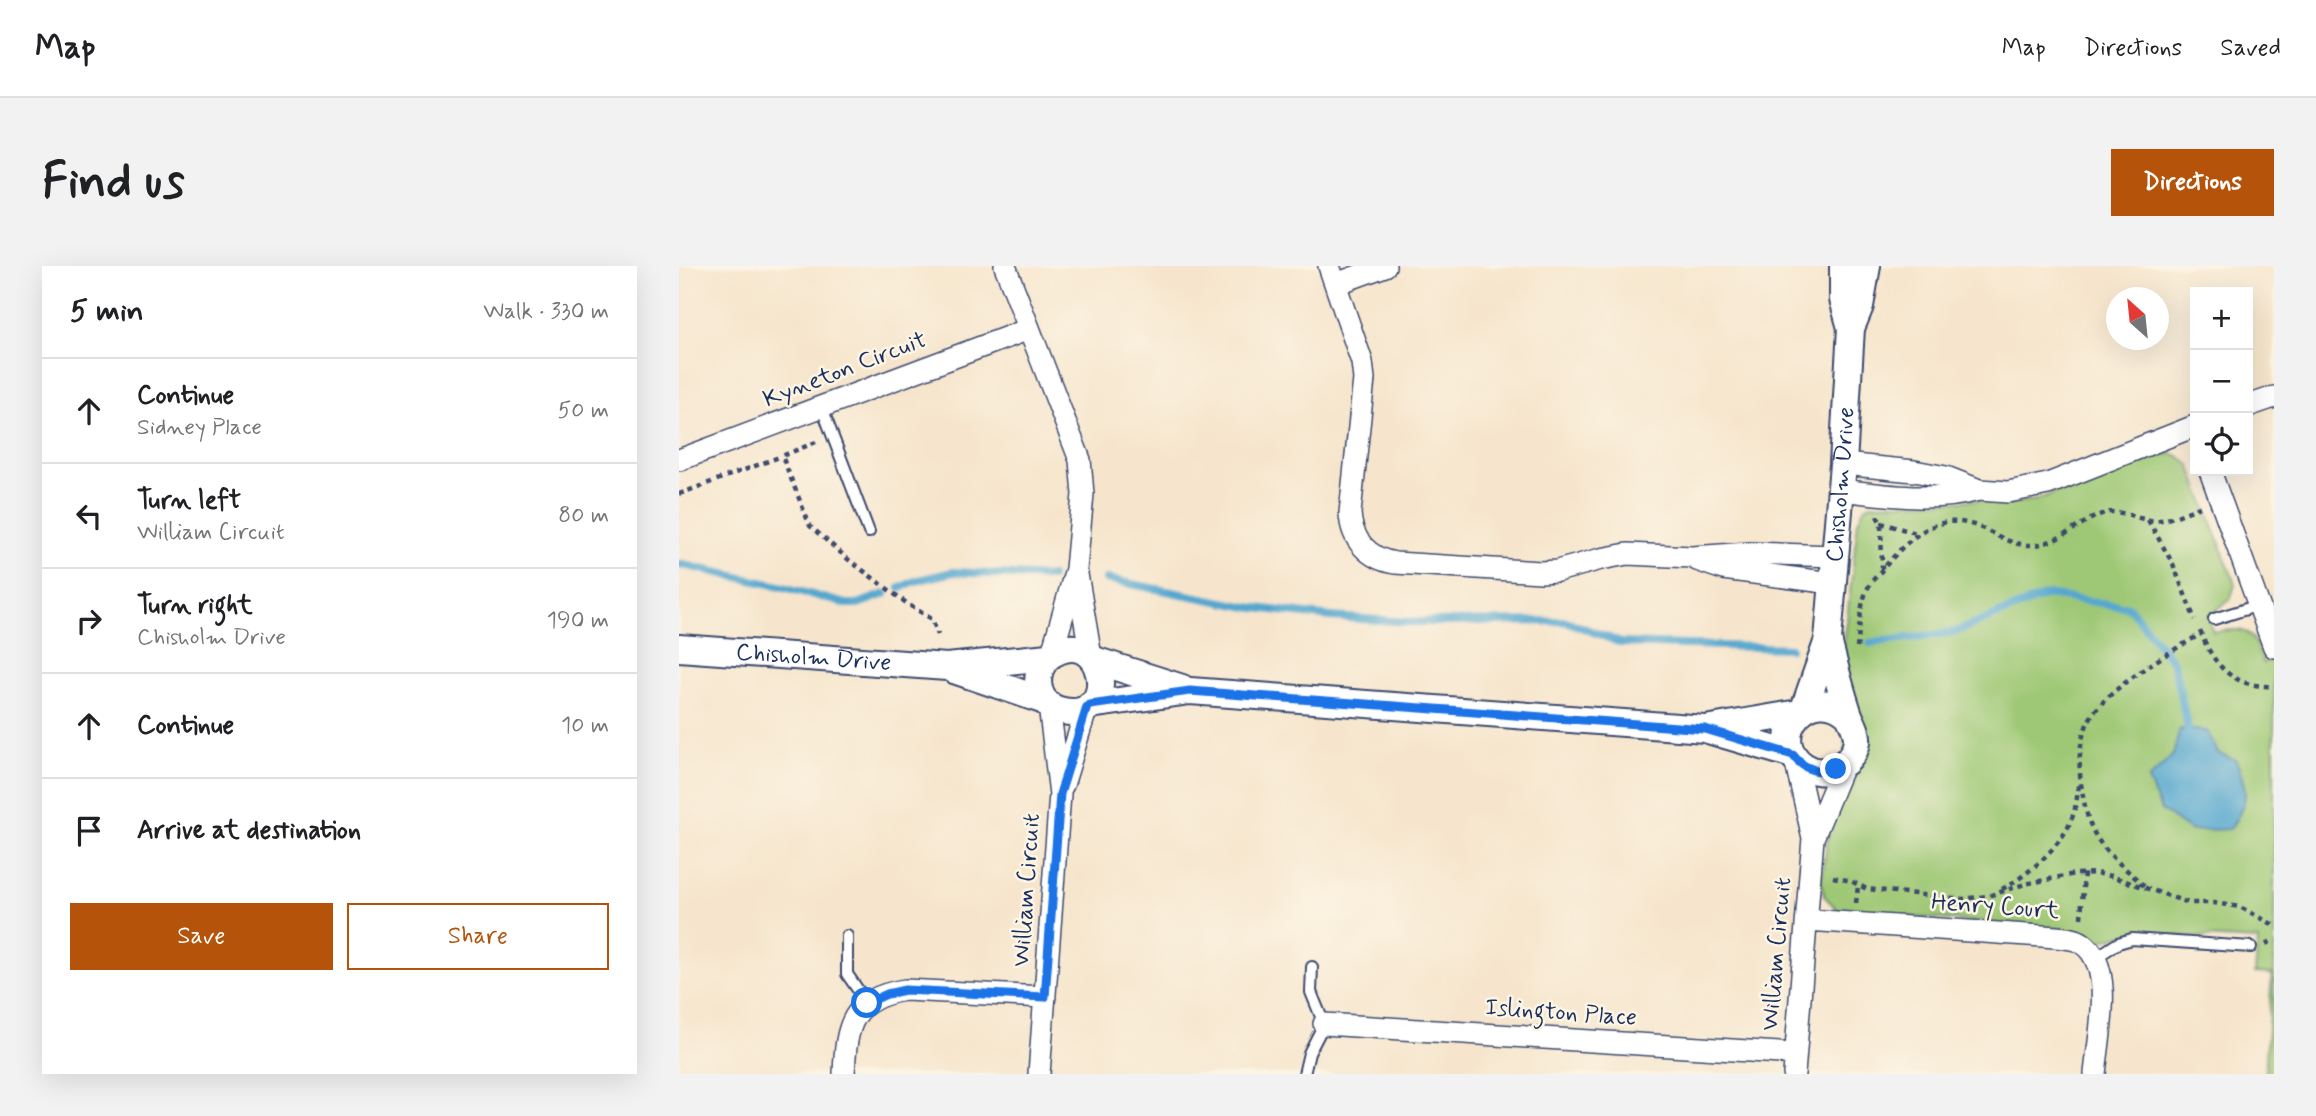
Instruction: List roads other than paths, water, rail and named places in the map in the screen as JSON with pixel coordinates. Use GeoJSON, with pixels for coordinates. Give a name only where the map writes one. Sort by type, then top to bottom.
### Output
{"type":"FeatureCollection","features":[{"type":"Feature","properties":{"kind":"street"},"geometry":{"type":"LineString","coordinates":[[1005,266],[1082,469],[1083,494],[1076,569],[1050,655],[1041,666],[1037,678],[1039,691],[1047,703],[1068,712],[1089,706],[1190,691],[1705,729],[1794,757],[1814,771],[1829,771],[1843,766],[1852,755],[1857,742],[1856,728],[1849,715],[1838,707],[1824,703],[1801,711],[1705,729]]}},
{"type":"Feature","properties":{"kind":"street"},"geometry":{"type":"LineString","coordinates":[[1385,266],[1333,275],[1362,362],[1364,379],[1350,519],[1356,536],[1371,554],[1395,563],[1541,572],[1557,571],[1627,554],[1692,557],[1750,553],[1835,556]]}},
{"type":"Feature","properties":{"kind":"street","name":"Chisholm Drive"},"geometry":{"type":"LineString","coordinates":[[1843,266],[1843,299],[1851,328]]}},
{"type":"Feature","properties":{"kind":"street","name":"Chisholm Drive"},"geometry":{"type":"LineString","coordinates":[[1801,711],[1828,640],[1851,328],[1860,306],[1867,266]]}},
{"type":"Feature","properties":{"kind":"street","name":"Kyneton Circuit"},"geometry":{"type":"LineString","coordinates":[[679,460],[1029,329]]}},
{"type":"Feature","properties":{"kind":"street"},"geometry":{"type":"LineString","coordinates":[[2253,404],[2274,397]]}},
{"type":"Feature","properties":{"kind":"street"},"geometry":{"type":"LineString","coordinates":[[1841,477],[1946,477],[1979,491],[2008,492],[2048,484],[2190,430]]}},
{"type":"Feature","properties":{"kind":"street"},"geometry":{"type":"LineString","coordinates":[[2212,476],[2274,647]]}},
{"type":"Feature","properties":{"kind":"street"},"geometry":{"type":"LineString","coordinates":[[1692,557],[1723,569],[1832,583]]}},
{"type":"Feature","properties":{"kind":"street"},"geometry":{"type":"LineString","coordinates":[[1076,569],[1092,658],[1100,671],[1098,695],[1089,706]]}},
{"type":"Feature","properties":{"kind":"street","name":"Chisholm Drive"},"geometry":{"type":"LineString","coordinates":[[1828,640],[1849,715]]}},
{"type":"Feature","properties":{"kind":"street","name":"Chisholm Drive"},"geometry":{"type":"LineString","coordinates":[[679,648],[947,667],[1050,655]]}},
{"type":"Feature","properties":{"kind":"street"},"geometry":{"type":"LineString","coordinates":[[1050,655],[1072,649],[1079,650],[1092,658],[1190,691]]}},
{"type":"Feature","properties":{"kind":"street","name":"Chisholm Drive"},"geometry":{"type":"LineString","coordinates":[[947,667],[1047,703]]}},
{"type":"Feature","properties":{"kind":"street","name":"William Circuit"},"geometry":{"type":"LineString","coordinates":[[1039,1074],[1060,794],[1047,703]]}},
{"type":"Feature","properties":{"kind":"street","name":"William Circuit"},"geometry":{"type":"LineString","coordinates":[[1060,794],[1089,706]]}},
{"type":"Feature","properties":{"kind":"street"},"geometry":{"type":"LineString","coordinates":[[1794,757],[1788,733],[1792,722],[1801,711]]}},
{"type":"Feature","properties":{"kind":"street","name":"William Circuit"},"geometry":{"type":"LineString","coordinates":[[1794,757],[1813,838],[1795,1064]]}},
{"type":"Feature","properties":{"kind":"street","name":"William Circuit"},"geometry":{"type":"LineString","coordinates":[[1813,838],[1843,766]]}},
{"type":"Feature","properties":{"kind":"street","name":"Henry Court"},"geometry":{"type":"LineString","coordinates":[[1807,920],[2056,937],[2079,941],[2091,950],[2095,958]]}},
{"type":"Feature","properties":{"kind":"street"},"geometry":{"type":"LineString","coordinates":[[2095,958],[2103,984],[2095,1074]]}},
{"type":"Feature","properties":{"kind":"street"},"geometry":{"type":"LineString","coordinates":[[844,1074],[845,1041],[859,1010],[867,1003],[887,994],[905,990],[1045,997]]}},
{"type":"Feature","properties":{"kind":"street","name":"Islington Place"},"geometry":{"type":"LineString","coordinates":[[1324,1024],[1795,1064]]}},
{"type":"Feature","properties":{"kind":"lane"},"geometry":{"type":"LineString","coordinates":[[822,408],[869,532]]}},
{"type":"Feature","properties":{"kind":"lane"},"geometry":{"type":"LineString","coordinates":[[2214,619],[2259,605]]}},
{"type":"Feature","properties":{"kind":"lane"},"geometry":{"type":"LineString","coordinates":[[847,936],[847,974],[867,1003]]}},
{"type":"Feature","properties":{"kind":"lane"},"geometry":{"type":"LineString","coordinates":[[2095,958],[2118,943],[2132,939],[2251,947]]}},
{"type":"Feature","properties":{"kind":"lane"},"geometry":{"type":"LineString","coordinates":[[1304,1074],[1309,1053],[1324,1024],[1311,992],[1312,967]]}},
{"type":"Feature","properties":{"kind":"water"},"geometry":{"type":"Polygon","coordinates":[[[2180,729],[2207,731],[2218,753],[2236,760],[2245,796],[2241,810],[2230,829],[2191,831],[2161,810],[2148,780],[2173,755],[2180,729]]]}},
{"type":"Feature","properties":{"kind":"waterway"},"geometry":{"type":"LineString","coordinates":[[679,564],[846,604],[858,604],[885,594]]}},
{"type":"Feature","properties":{"kind":"waterway"},"geometry":{"type":"LineString","coordinates":[[900,588],[915,581],[953,572],[1051,577]]}},
{"type":"Feature","properties":{"kind":"waterway"},"geometry":{"type":"LineString","coordinates":[[1106,579],[1248,607],[1331,617],[1410,622],[1566,621],[1621,643],[1790,648]]}},
{"type":"Feature","properties":{"kind":"waterway"},"geometry":{"type":"LineString","coordinates":[[1870,643],[1955,632],[2047,595],[2129,607],[2173,662],[2190,738]]}}]}
